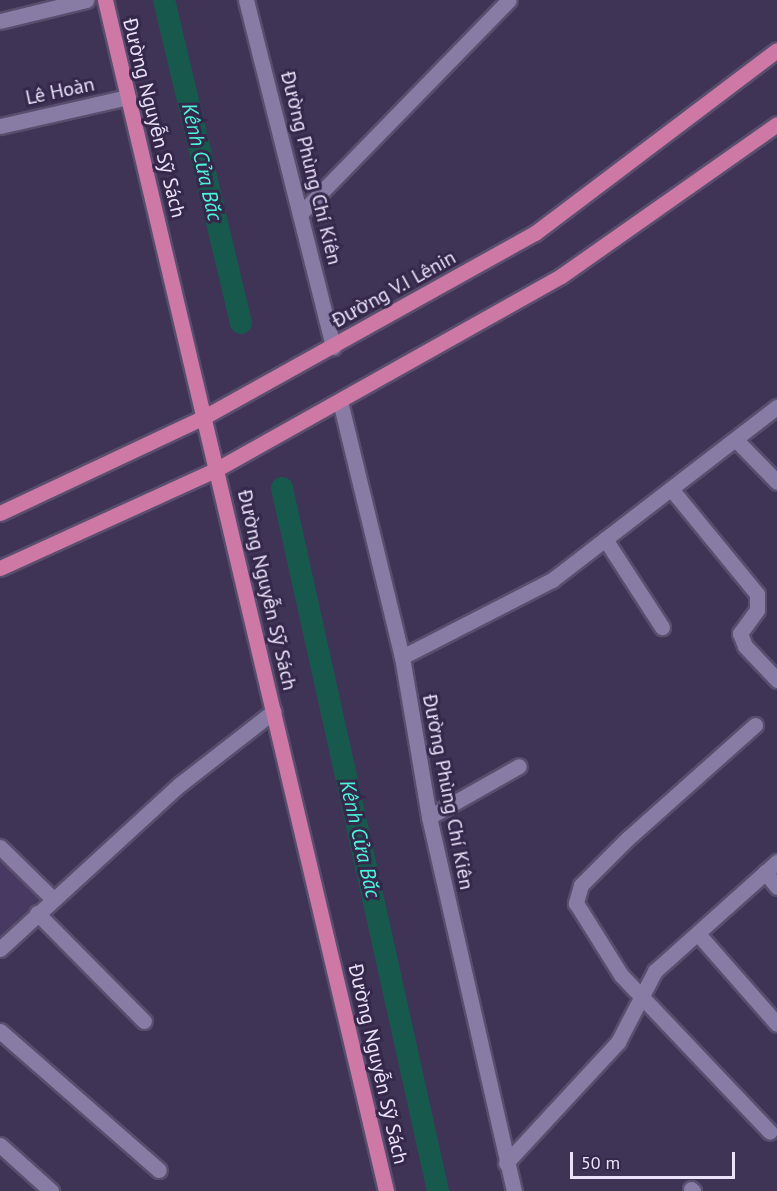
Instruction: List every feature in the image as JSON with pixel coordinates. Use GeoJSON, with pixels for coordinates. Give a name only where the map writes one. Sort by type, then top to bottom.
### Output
{"type":"FeatureCollection","features":[{"type":"Feature","properties":{"kind":"main road","name":"Đường Nguyễn Sỹ Sách"},"geometry":{"type":"LineString","coordinates":[[105,0],[386,1191]]}},
{"type":"Feature","properties":{"kind":"main road","name":"Đường V.I Lênin"},"geometry":{"type":"LineString","coordinates":[[0,513],[204,417],[535,233],[777,50]]}},
{"type":"Feature","properties":{"kind":"main road"},"geometry":{"type":"LineString","coordinates":[[0,568],[217,469],[561,276],[777,124]]}},
{"type":"Feature","properties":{"kind":"street"},"geometry":{"type":"LineString","coordinates":[[0,21],[86,0]]}},
{"type":"Feature","properties":{"kind":"street","name":"Đường Phùng Chí Kiên"},"geometry":{"type":"LineString","coordinates":[[246,0],[302,212],[333,347]]}},
{"type":"Feature","properties":{"kind":"street"},"geometry":{"type":"LineString","coordinates":[[302,212],[509,0]]}},
{"type":"Feature","properties":{"kind":"street","name":"Lê Hoàn"},"geometry":{"type":"LineString","coordinates":[[0,126],[128,98]]}},
{"type":"Feature","properties":{"kind":"street","name":"Đường Phùng Chí Kiên"},"geometry":{"type":"LineString","coordinates":[[340,401],[402,657],[429,817],[514,1191]]}},
{"type":"Feature","properties":{"kind":"street"},"geometry":{"type":"LineString","coordinates":[[402,657],[508,606],[672,490],[737,441],[777,407]]}},
{"type":"Feature","properties":{"kind":"street"},"geometry":{"type":"LineString","coordinates":[[737,441],[777,482]]}},
{"type":"Feature","properties":{"kind":"street"},"geometry":{"type":"LineString","coordinates":[[672,490],[757,594],[757,610],[740,633],[745,646],[777,680]]}},
{"type":"Feature","properties":{"kind":"street"},"geometry":{"type":"LineString","coordinates":[[605,539],[662,627]]}},
{"type":"Feature","properties":{"kind":"street"},"geometry":{"type":"LineString","coordinates":[[0,949],[179,785],[274,711]]}},
{"type":"Feature","properties":{"kind":"street"},"geometry":{"type":"LineString","coordinates":[[755,725],[581,885],[576,903],[584,920],[643,999],[770,1132]]}},
{"type":"Feature","properties":{"kind":"street"},"geometry":{"type":"LineString","coordinates":[[429,817],[519,766]]}},
{"type":"Feature","properties":{"kind":"street"},"geometry":{"type":"LineString","coordinates":[[0,847],[53,899]]}},
{"type":"Feature","properties":{"kind":"street"},"geometry":{"type":"LineString","coordinates":[[506,1163],[618,1042],[643,999],[655,972],[699,935],[777,862]]}},
{"type":"Feature","properties":{"kind":"street"},"geometry":{"type":"LineString","coordinates":[[765,872],[777,887]]}},
{"type":"Feature","properties":{"kind":"street"},"geometry":{"type":"LineString","coordinates":[[37,913],[144,1021]]}},
{"type":"Feature","properties":{"kind":"street"},"geometry":{"type":"LineString","coordinates":[[699,935],[777,1024]]}},
{"type":"Feature","properties":{"kind":"street"},"geometry":{"type":"LineString","coordinates":[[0,1031],[159,1170]]}},
{"type":"Feature","properties":{"kind":"street"},"geometry":{"type":"LineString","coordinates":[[0,1145],[51,1191]]}},
{"type":"Feature","properties":{"kind":"shaded area"},"geometry":{"type":"Polygon","coordinates":[[[0,858],[40,898],[0,936],[0,858]]]}},
{"type":"Feature","properties":{"kind":"waterway","name":"Kênh Cửa Bắc"},"geometry":{"type":"LineString","coordinates":[[164,0],[241,323]]}},
{"type":"Feature","properties":{"kind":"waterway","name":"Kênh Cửa Bắc"},"geometry":{"type":"LineString","coordinates":[[282,488],[438,1191]]}}]}
